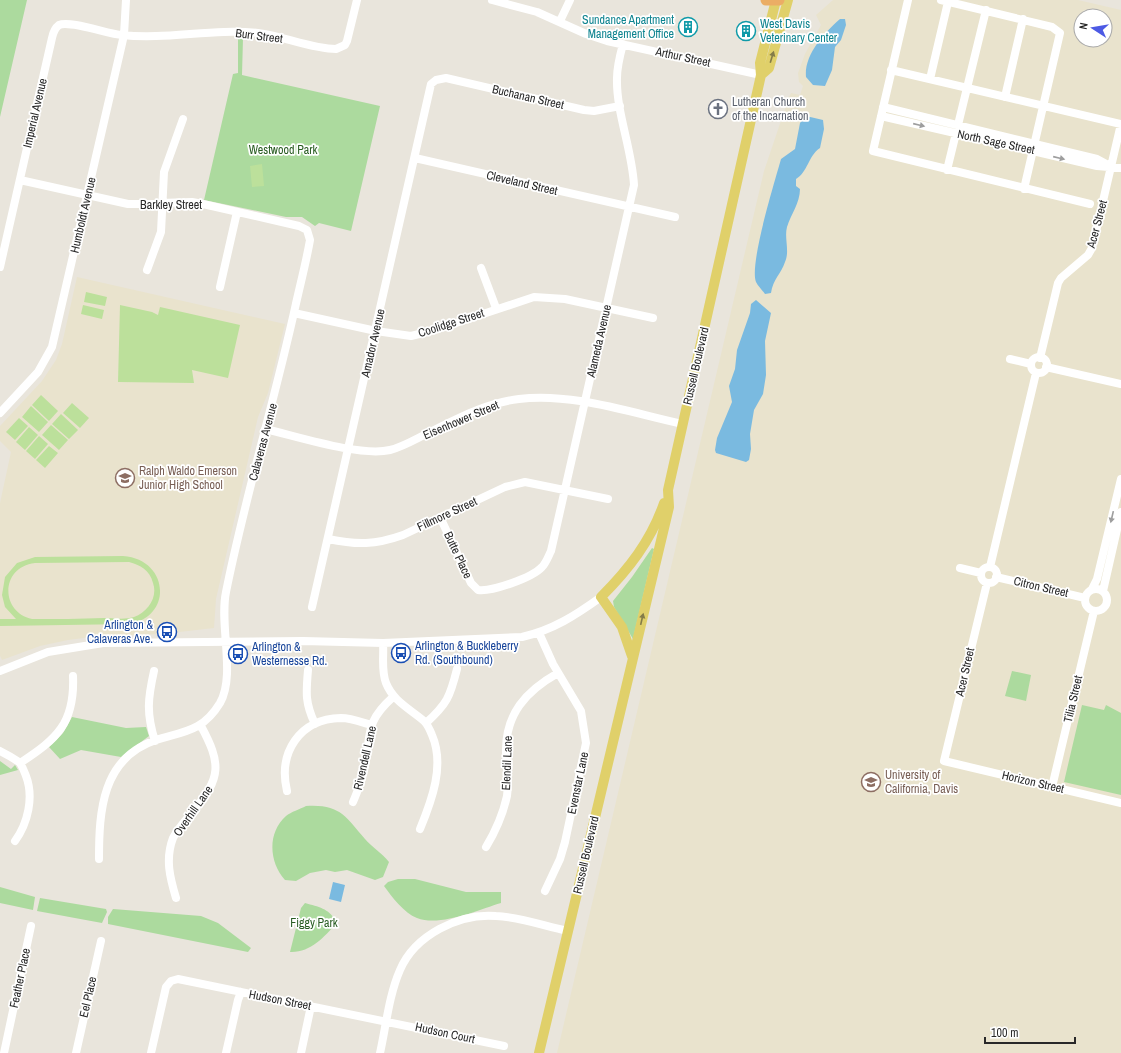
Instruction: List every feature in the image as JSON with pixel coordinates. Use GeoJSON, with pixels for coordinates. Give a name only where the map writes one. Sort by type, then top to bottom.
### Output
{"type":"FeatureCollection","features":[{"type":"Feature","properties":{"kind":"main road","name":"Russell Boulevard"},"geometry":{"type":"LineString","coordinates":[[539,1053],[668,507],[668,490],[761,75],[760,63],[774,0]]}},
{"type":"Feature","properties":{"kind":"main road","name":"Russell Boulevard"},"geometry":{"type":"LineString","coordinates":[[761,75],[769,68],[788,0]]}},
{"type":"Feature","properties":{"kind":"main road"},"geometry":{"type":"LineString","coordinates":[[632,656],[622,627],[601,597],[622,576],[639,554],[656,524],[668,490]]}},
{"type":"Feature","properties":{"kind":"street","name":"Humboldt Avenue"},"geometry":{"type":"LineString","coordinates":[[0,413],[38,372],[52,347],[124,35],[126,0]]}},
{"type":"Feature","properties":{"kind":"street","name":"Burr Street"},"geometry":{"type":"LineString","coordinates":[[124,35],[136,36],[241,32],[269,35],[336,49],[345,45],[347,41],[356,0]]}},
{"type":"Feature","properties":{"kind":"street","name":"Arthur Street"},"geometry":{"type":"LineString","coordinates":[[492,0],[529,9],[592,36],[761,75]]}},
{"type":"Feature","properties":{"kind":"street"},"geometry":{"type":"LineString","coordinates":[[560,22],[570,0]]}},
{"type":"Feature","properties":{"kind":"street"},"geometry":{"type":"LineString","coordinates":[[908,0],[873,151],[1090,204]]}},
{"type":"Feature","properties":{"kind":"street"},"geometry":{"type":"LineString","coordinates":[[930,79],[945,1],[1052,27],[1060,33],[1024,188]]}},
{"type":"Feature","properties":{"kind":"street"},"geometry":{"type":"LineString","coordinates":[[947,170],[986,10]]}},
{"type":"Feature","properties":{"kind":"street"},"geometry":{"type":"LineString","coordinates":[[1005,97],[1023,19]]}},
{"type":"Feature","properties":{"kind":"street","name":"Imperial Avenue"},"geometry":{"type":"LineString","coordinates":[[0,267],[52,38],[56,27],[69,24],[110,34],[124,35]]}},
{"type":"Feature","properties":{"kind":"street","name":"Alameda Avenue"},"geometry":{"type":"LineString","coordinates":[[478,590],[488,590],[534,574],[541,568],[551,551],[634,185],[633,164],[620,106],[617,78],[623,44]]}},
{"type":"Feature","properties":{"kind":"street"},"geometry":{"type":"LineString","coordinates":[[891,70],[1121,124]]}},
{"type":"Feature","properties":{"kind":"street","name":"Buchanan Street"},"geometry":{"type":"LineString","coordinates":[[436,80],[446,78],[584,110],[594,111],[620,106]]}},
{"type":"Feature","properties":{"kind":"street","name":"Amador Avenue"},"geometry":{"type":"LineString","coordinates":[[312,607],[376,332],[429,90],[436,80]]}},
{"type":"Feature","properties":{"kind":"street","name":"North Sage Street"},"geometry":{"type":"LineString","coordinates":[[883,107],[957,129],[1034,147],[1097,166],[1121,168]]}},
{"type":"Feature","properties":{"kind":"street","name":"North Sage Street"},"geometry":{"type":"LineString","coordinates":[[881,116],[957,129]]}},
{"type":"Feature","properties":{"kind":"street"},"geometry":{"type":"LineString","coordinates":[[147,270],[161,232],[164,172],[183,119]]}},
{"type":"Feature","properties":{"kind":"street","name":"Acer Street"},"geometry":{"type":"LineString","coordinates":[[1040,358],[1058,283],[1061,278],[1088,255],[1092,248],[1121,124]]}},
{"type":"Feature","properties":{"kind":"street","name":"Cleveland Street"},"geometry":{"type":"LineString","coordinates":[[415,158],[675,218]]}},
{"type":"Feature","properties":{"kind":"street","name":"Barkley Street"},"geometry":{"type":"LineString","coordinates":[[20,180],[128,204],[192,202],[302,227],[309,234],[309,243]]}},
{"type":"Feature","properties":{"kind":"street"},"geometry":{"type":"LineString","coordinates":[[220,288],[237,212]]}},
{"type":"Feature","properties":{"kind":"street","name":"Calaveras Avenue"},"geometry":{"type":"LineString","coordinates":[[201,726],[221,701],[225,688],[223,611],[226,593],[265,429],[278,386],[309,243]]}},
{"type":"Feature","properties":{"kind":"street"},"geometry":{"type":"LineString","coordinates":[[481,268],[496,308]]}},
{"type":"Feature","properties":{"kind":"street","name":"Coolidge Street"},"geometry":{"type":"LineString","coordinates":[[294,313],[376,332],[411,336],[435,330],[496,308],[534,297],[565,299],[653,318]]}},
{"type":"Feature","properties":{"kind":"street"},"geometry":{"type":"LineString","coordinates":[[1010,358],[1031,364]]}},
{"type":"Feature","properties":{"kind":"street"},"geometry":{"type":"LineString","coordinates":[[1036,358],[1040,358],[1046,362],[1046,367],[1043,372],[1036,373],[1032,370],[1031,364],[1036,358]]}},
{"type":"Feature","properties":{"kind":"street"},"geometry":{"type":"LineString","coordinates":[[1046,367],[1121,384]]}},
{"type":"Feature","properties":{"kind":"street"},"geometry":{"type":"LineString","coordinates":[[990,567],[1036,373]]}},
{"type":"Feature","properties":{"kind":"street","name":"Eisenhower Street"},"geometry":{"type":"LineString","coordinates":[[265,429],[349,449],[372,452],[391,450],[473,411],[504,401],[547,397],[585,402],[682,424]]}},
{"type":"Feature","properties":{"kind":"street"},"geometry":{"type":"LineString","coordinates":[[1121,479],[1097,579],[1085,598],[1086,605],[1094,611],[1101,610],[1107,605],[1108,598],[1104,591],[1121,512]]}},
{"type":"Feature","properties":{"kind":"street","name":"Fillmore Street"},"geometry":{"type":"LineString","coordinates":[[328,539],[351,544],[379,542],[403,535],[514,484],[525,482],[566,489],[608,499]]}},
{"type":"Feature","properties":{"kind":"street","name":"Butte Place"},"geometry":{"type":"LineString","coordinates":[[440,517],[471,583],[478,590]]}},
{"type":"Feature","properties":{"kind":"street"},"geometry":{"type":"LineString","coordinates":[[990,567],[995,570],[996,577],[992,582],[986,583],[981,578],[981,573],[983,569],[990,567]]}},
{"type":"Feature","properties":{"kind":"street"},"geometry":{"type":"LineString","coordinates":[[960,568],[981,573]]}},
{"type":"Feature","properties":{"kind":"street","name":"Citron Street"},"geometry":{"type":"LineString","coordinates":[[996,577],[1085,598]]}},
{"type":"Feature","properties":{"kind":"street","name":"Acer Street"},"geometry":{"type":"LineString","coordinates":[[944,761],[986,583]]}},
{"type":"Feature","properties":{"kind":"street"},"geometry":{"type":"LineString","coordinates":[[1092,589],[1104,591]]}},
{"type":"Feature","properties":{"kind":"street"},"geometry":{"type":"LineString","coordinates":[[0,671],[48,652],[80,646],[116,643],[303,641],[383,643],[506,639],[539,633],[570,619],[601,597]]}},
{"type":"Feature","properties":{"kind":"street","name":"Tilia Street"},"geometry":{"type":"LineString","coordinates":[[1052,787],[1094,611]]}},
{"type":"Feature","properties":{"kind":"street","name":"Evenstar Lane"},"geometry":{"type":"LineString","coordinates":[[539,633],[558,673],[581,711],[586,743],[565,842],[560,859],[545,891]]}},
{"type":"Feature","properties":{"kind":"street"},"geometry":{"type":"LineString","coordinates":[[383,643],[383,672],[386,684],[393,697],[426,723],[435,743],[438,762],[430,802],[420,829]]}},
{"type":"Feature","properties":{"kind":"street"},"geometry":{"type":"LineString","coordinates":[[426,723],[446,702],[451,692],[457,669]]}},
{"type":"Feature","properties":{"kind":"street"},"geometry":{"type":"LineString","coordinates":[[308,670],[306,698],[307,708],[315,724]]}},
{"type":"Feature","properties":{"kind":"street"},"geometry":{"type":"LineString","coordinates":[[154,671],[148,705],[148,718],[155,740]]}},
{"type":"Feature","properties":{"kind":"street","name":"Elendil Lane"},"geometry":{"type":"LineString","coordinates":[[486,847],[500,818],[507,796],[507,738],[513,717],[527,695],[536,686],[558,673]]}},
{"type":"Feature","properties":{"kind":"street"},"geometry":{"type":"LineString","coordinates":[[20,763],[45,746],[59,732],[70,709],[74,694],[74,676]]}},
{"type":"Feature","properties":{"kind":"street","name":"Rivendell Lane"},"geometry":{"type":"LineString","coordinates":[[354,802],[364,771],[371,725],[379,712],[393,697]]}},
{"type":"Feature","properties":{"kind":"street"},"geometry":{"type":"LineString","coordinates":[[287,791],[284,777],[285,761],[290,749],[300,735],[315,724],[330,719],[351,719],[371,725]]}},
{"type":"Feature","properties":{"kind":"street"},"geometry":{"type":"LineString","coordinates":[[99,859],[100,812],[108,785],[127,757],[155,740],[201,726]]}},
{"type":"Feature","properties":{"kind":"street","name":"Overhill Lane"},"geometry":{"type":"LineString","coordinates":[[176,898],[168,871],[169,854],[173,839],[179,827],[207,795],[215,775],[215,762],[211,744],[201,726]]}},
{"type":"Feature","properties":{"kind":"street"},"geometry":{"type":"LineString","coordinates":[[0,751],[20,763],[28,782],[30,798],[20,834],[14,841]]}},
{"type":"Feature","properties":{"kind":"street","name":"Horizon Street"},"geometry":{"type":"LineString","coordinates":[[944,761],[1121,803]]}},
{"type":"Feature","properties":{"kind":"street"},"geometry":{"type":"LineString","coordinates":[[380,1053],[396,982],[404,963],[417,946],[440,929],[475,917],[492,916],[512,918],[568,931]]}},
{"type":"Feature","properties":{"kind":"street","name":"Feather Place"},"geometry":{"type":"LineString","coordinates":[[4,1053],[31,926]]}},
{"type":"Feature","properties":{"kind":"street","name":"Eel Place"},"geometry":{"type":"LineString","coordinates":[[76,1053],[101,941]]}},
{"type":"Feature","properties":{"kind":"street","name":"Hudson Street"},"geometry":{"type":"LineString","coordinates":[[151,1053],[166,987],[173,980],[182,979],[387,1022]]}},
{"type":"Feature","properties":{"kind":"street"},"geometry":{"type":"LineString","coordinates":[[226,1053],[241,992]]}},
{"type":"Feature","properties":{"kind":"street"},"geometry":{"type":"LineString","coordinates":[[301,1053],[311,1006]]}},
{"type":"Feature","properties":{"kind":"street","name":"Hudson Court"},"geometry":{"type":"LineString","coordinates":[[387,1022],[504,1046]]}},
{"type":"Feature","properties":{"kind":"shaded area","name":"University of California, Davis"},"geometry":{"type":"Polygon","coordinates":[[[833,0],[1078,0],[1112,8],[1073,8],[1073,48],[1113,48],[1113,8],[1121,10],[1121,1053],[557,1053],[764,171],[789,97],[791,93],[800,95],[803,86],[799,82],[798,73],[805,54],[821,25],[816,15],[833,0]]]}},
{"type":"Feature","properties":{"kind":"shaded area","name":"Ralph Waldo Emerson Junior High School"},"geometry":{"type":"Polygon","coordinates":[[[77,277],[285,324],[268,393],[258,417],[216,599],[214,628],[162,634],[99,636],[68,640],[40,646],[2,660],[0,656],[0,503],[11,452],[0,441],[0,426],[42,381],[56,360],[62,344],[77,277]]]}},
{"type":"Feature","properties":{"kind":"green space"},"geometry":{"type":"Polygon","coordinates":[[[0,0],[27,0],[0,117],[0,0]]]}},
{"type":"Feature","properties":{"kind":"green space","name":"Westwood Park"},"geometry":{"type":"Polygon","coordinates":[[[243,38],[242,75],[380,106],[351,231],[319,223],[315,226],[302,217],[286,217],[204,200],[233,74],[238,73],[238,39],[243,38]]]}},
{"type":"Feature","properties":{"kind":"green space"},"geometry":{"type":"Polygon","coordinates":[[[262,164],[264,186],[252,187],[250,166],[262,164]]]}},
{"type":"Feature","properties":{"kind":"green space"},"geometry":{"type":"Polygon","coordinates":[[[86,292],[107,297],[105,306],[84,302],[86,292]]]}},
{"type":"Feature","properties":{"kind":"green space"},"geometry":{"type":"Polygon","coordinates":[[[83,305],[104,310],[102,319],[81,314],[83,305]]]}},
{"type":"Feature","properties":{"kind":"green space"},"geometry":{"type":"Polygon","coordinates":[[[120,305],[152,312],[158,315],[160,307],[240,325],[228,378],[192,370],[194,383],[118,382],[120,305]]]}},
{"type":"Feature","properties":{"kind":"green space"},"geometry":{"type":"Polygon","coordinates":[[[41,395],[58,411],[49,421],[32,405],[41,395]]]}},
{"type":"Feature","properties":{"kind":"green space"},"geometry":{"type":"Polygon","coordinates":[[[72,403],[89,418],[80,428],[63,413],[72,403]]]}},
{"type":"Feature","properties":{"kind":"green space"},"geometry":{"type":"Polygon","coordinates":[[[31,406],[48,422],[39,432],[22,417],[31,406]]]}},
{"type":"Feature","properties":{"kind":"green space"},"geometry":{"type":"Polygon","coordinates":[[[61,414],[78,430],[69,439],[52,424],[61,414]]]}},
{"type":"Feature","properties":{"kind":"green space"},"geometry":{"type":"Polygon","coordinates":[[[19,418],[28,426],[15,440],[6,432],[19,418]]]}},
{"type":"Feature","properties":{"kind":"green space"},"geometry":{"type":"Polygon","coordinates":[[[51,425],[68,440],[59,450],[42,435],[51,425]]]}},
{"type":"Feature","properties":{"kind":"green space"},"geometry":{"type":"Polygon","coordinates":[[[29,427],[38,435],[25,450],[16,442],[29,427]]]}},
{"type":"Feature","properties":{"kind":"green space"},"geometry":{"type":"Polygon","coordinates":[[[39,436],[48,444],[35,459],[26,451],[39,436]]]}},
{"type":"Feature","properties":{"kind":"green space"},"geometry":{"type":"Polygon","coordinates":[[[49,446],[58,453],[45,468],[36,460],[49,446]]]}},
{"type":"Feature","properties":{"kind":"green space"},"geometry":{"type":"Polygon","coordinates":[[[652,548],[654,549],[633,639],[614,607],[613,601],[652,548]]]}},
{"type":"Feature","properties":{"kind":"green space"},"geometry":{"type":"Polygon","coordinates":[[[123,556],[138,559],[149,567],[157,576],[160,588],[159,599],[154,610],[144,619],[130,624],[0,626],[0,619],[16,619],[5,607],[2,595],[5,577],[17,563],[35,557],[123,556]],[[35,563],[24,566],[15,572],[10,581],[8,590],[10,599],[14,608],[22,615],[32,619],[123,619],[134,617],[144,612],[151,603],[154,588],[152,578],[147,571],[133,563],[35,563]]]}},
{"type":"Feature","properties":{"kind":"green space"},"geometry":{"type":"Polygon","coordinates":[[[1012,671],[1031,675],[1026,701],[1005,696],[1012,671]]]}},
{"type":"Feature","properties":{"kind":"green space"},"geometry":{"type":"Polygon","coordinates":[[[1082,705],[1104,710],[1106,705],[1121,713],[1121,795],[1064,782],[1082,705]]]}},
{"type":"Feature","properties":{"kind":"green space"},"geometry":{"type":"Polygon","coordinates":[[[72,717],[126,728],[146,727],[149,736],[121,757],[81,750],[60,759],[49,747],[63,733],[72,717]]]}},
{"type":"Feature","properties":{"kind":"green space"},"geometry":{"type":"Polygon","coordinates":[[[0,761],[11,769],[15,765],[18,770],[0,775],[0,761]]]}},
{"type":"Feature","properties":{"kind":"green space"},"geometry":{"type":"Polygon","coordinates":[[[306,806],[327,807],[334,809],[347,818],[368,842],[389,862],[383,877],[375,880],[347,870],[335,872],[326,870],[310,873],[296,881],[285,880],[276,865],[273,856],[273,839],[280,823],[286,816],[306,806]]]}},
{"type":"Feature","properties":{"kind":"green space"},"geometry":{"type":"Polygon","coordinates":[[[398,879],[415,879],[466,892],[501,892],[501,903],[448,919],[426,920],[417,918],[403,909],[384,886],[388,882],[398,879]]]}},
{"type":"Feature","properties":{"kind":"green space"},"geometry":{"type":"Polygon","coordinates":[[[0,887],[35,897],[33,910],[0,903],[0,887]]]}},
{"type":"Feature","properties":{"kind":"green space"},"geometry":{"type":"Polygon","coordinates":[[[40,898],[106,909],[107,912],[102,923],[37,911],[40,898]]]}},
{"type":"Feature","properties":{"kind":"green space","name":"Figgy Park"},"geometry":{"type":"Polygon","coordinates":[[[305,903],[319,907],[330,913],[336,921],[336,924],[321,939],[310,947],[297,952],[290,952],[301,908],[305,903]]]}},
{"type":"Feature","properties":{"kind":"green space"},"geometry":{"type":"Polygon","coordinates":[[[113,909],[201,916],[218,923],[251,948],[248,952],[108,924],[108,917],[113,909]]]}},
{"type":"Feature","properties":{"kind":"water"},"geometry":{"type":"Polygon","coordinates":[[[840,19],[845,19],[846,25],[841,40],[835,47],[832,70],[825,86],[813,85],[806,77],[808,61],[816,45],[840,19]]]}},
{"type":"Feature","properties":{"kind":"water"},"geometry":{"type":"Polygon","coordinates":[[[806,116],[823,120],[824,129],[820,148],[813,155],[800,176],[796,179],[796,186],[800,189],[800,194],[786,231],[786,258],[773,284],[771,293],[765,294],[756,282],[756,258],[759,241],[781,159],[795,149],[800,123],[806,116]]]}},
{"type":"Feature","properties":{"kind":"water"},"geometry":{"type":"Polygon","coordinates":[[[756,300],[771,313],[765,341],[766,375],[763,394],[754,410],[750,434],[751,449],[749,460],[746,462],[716,453],[715,450],[717,438],[732,402],[729,386],[735,369],[737,350],[750,313],[751,304],[756,300]]]}},
{"type":"Feature","properties":{"kind":"water"},"geometry":{"type":"Polygon","coordinates":[[[333,882],[345,885],[341,902],[329,899],[333,882]]]}},
{"type":"Feature","properties":{"kind":"place","name":"Sundance Apartment Management Office"},"geometry":{"type":"Point","coordinates":[688,27]}},
{"type":"Feature","properties":{"kind":"place","name":"West Davis Veterinary Center"},"geometry":{"type":"Point","coordinates":[746,31]}},
{"type":"Feature","properties":{"kind":"place","name":"Lutheran Church of the Incarnation"},"geometry":{"type":"Point","coordinates":[718,109]}},
{"type":"Feature","properties":{"kind":"place","name":"Ralph Waldo Emerson Junior High School"},"geometry":{"type":"Point","coordinates":[125,478]}},
{"type":"Feature","properties":{"kind":"place","name":"Arlington & Calaveras Ave."},"geometry":{"type":"Point","coordinates":[167,632]}},
{"type":"Feature","properties":{"kind":"place","name":"Arlington & Buckleberry Rd. (Southbound)"},"geometry":{"type":"Point","coordinates":[401,653]}},
{"type":"Feature","properties":{"kind":"place","name":"Arlington & Westernesse Rd."},"geometry":{"type":"Point","coordinates":[238,654]}},
{"type":"Feature","properties":{"kind":"place","name":"University of California, Davis"},"geometry":{"type":"Point","coordinates":[871,782]}}]}
